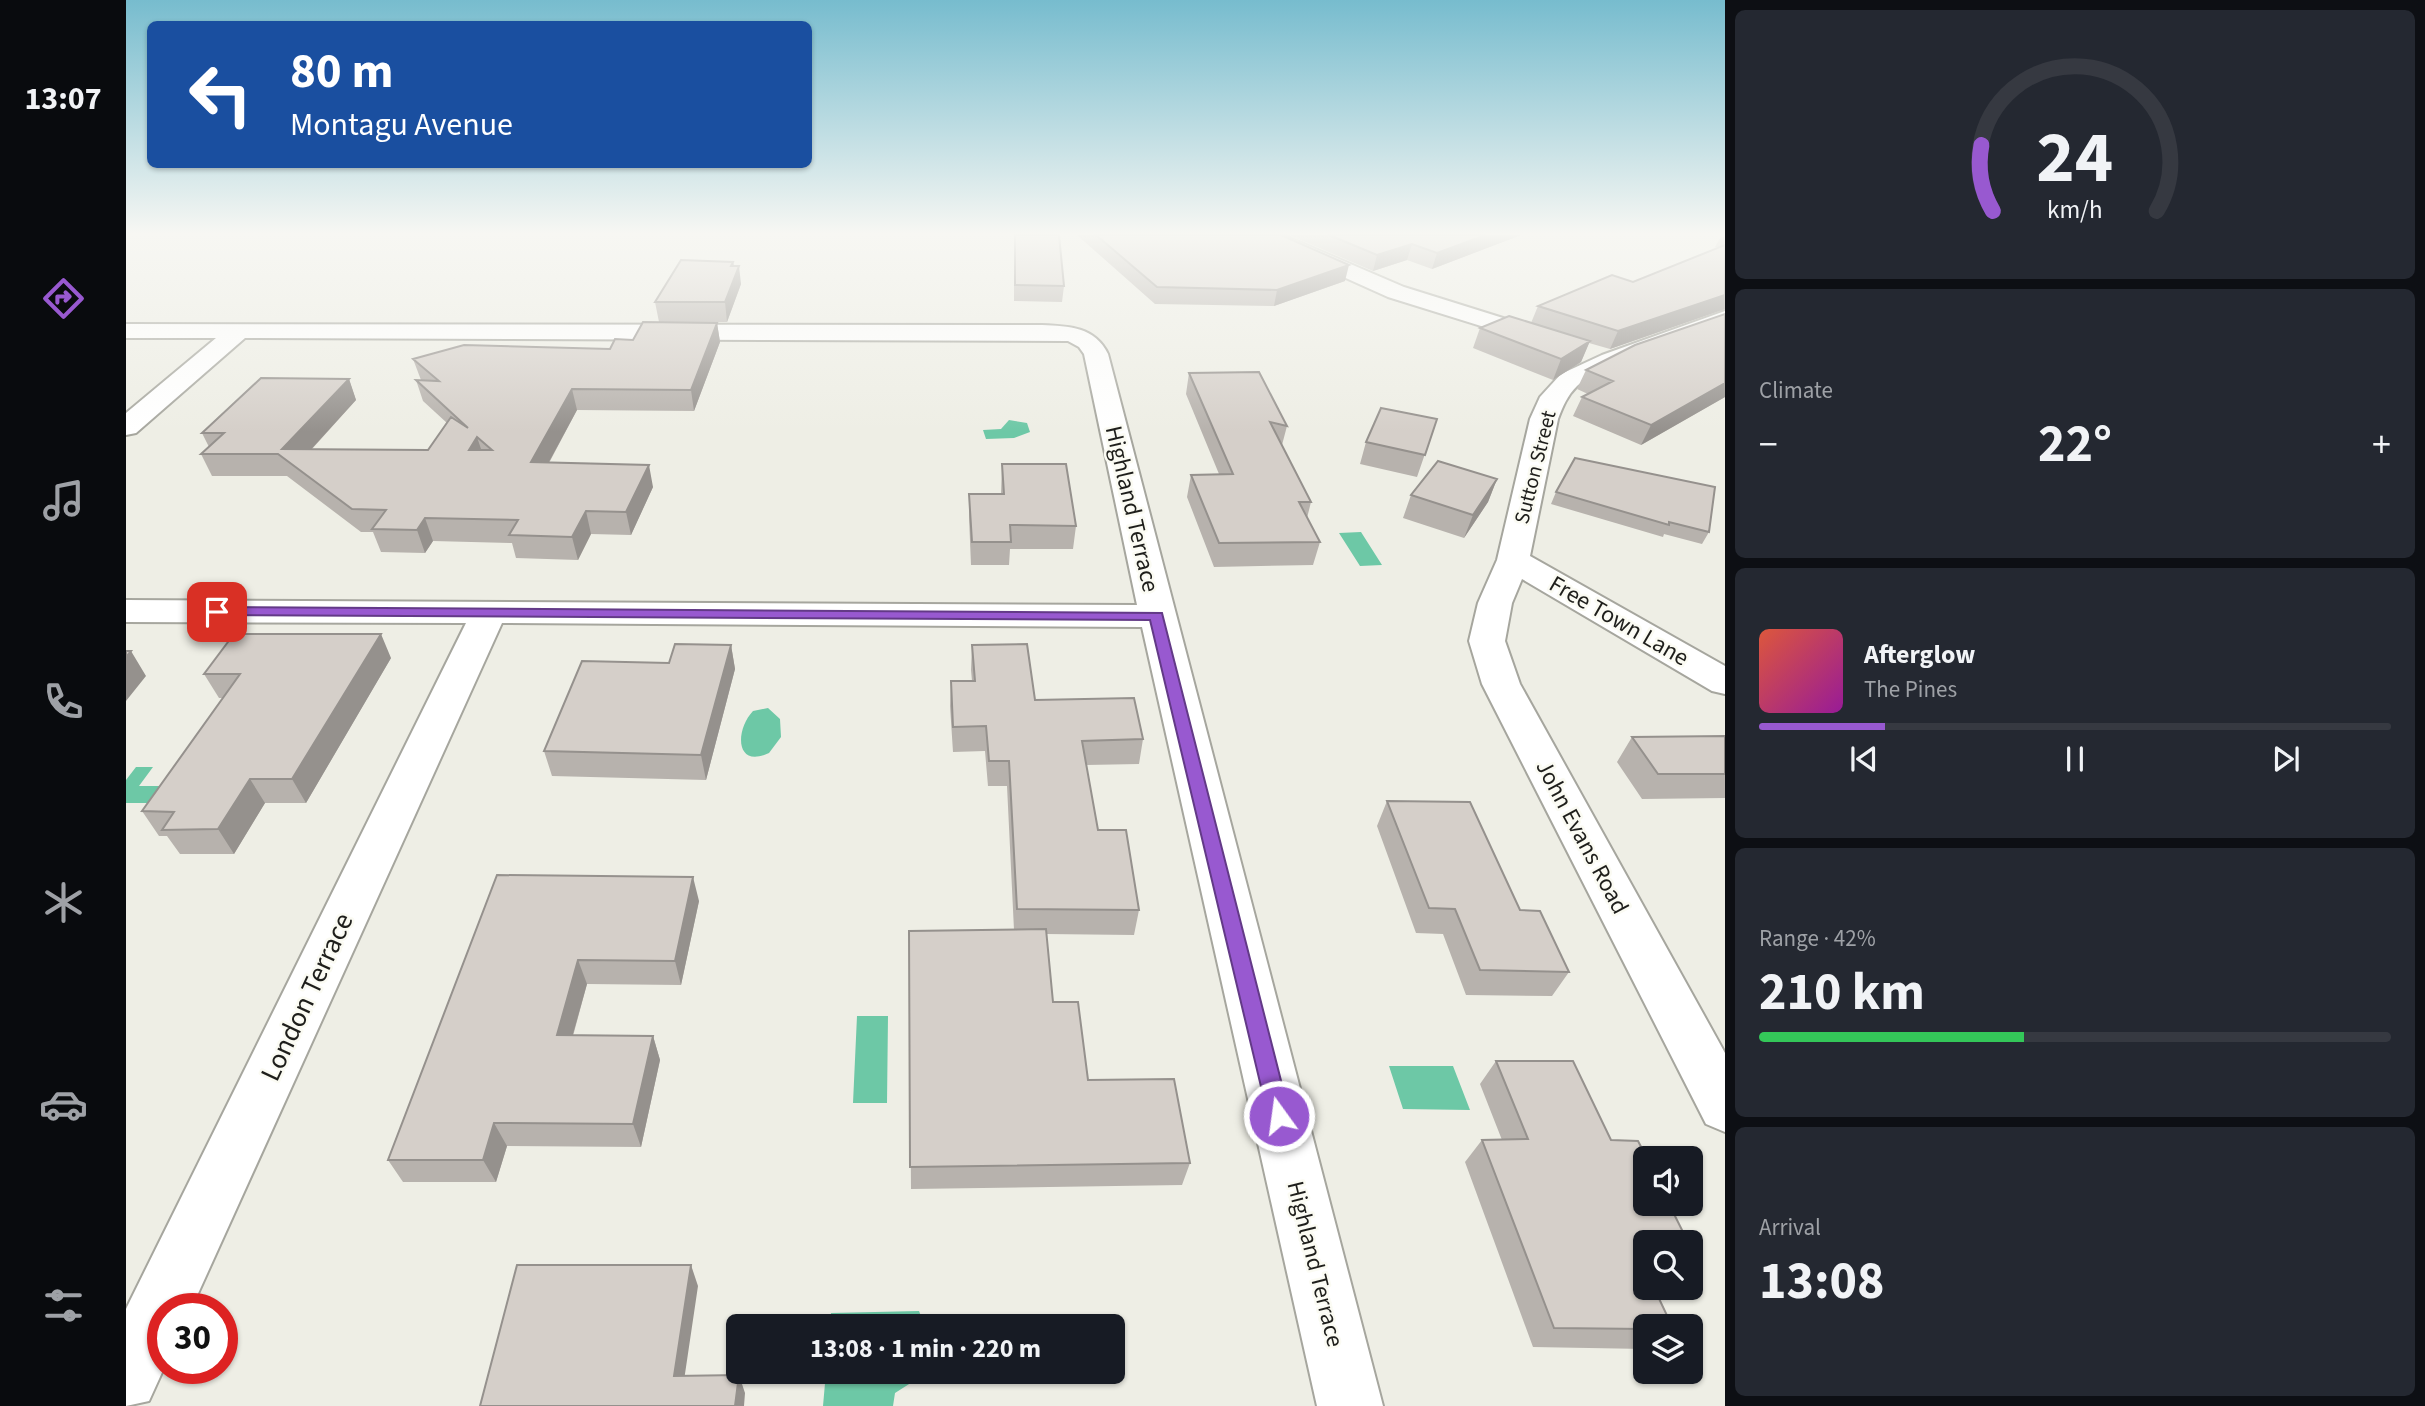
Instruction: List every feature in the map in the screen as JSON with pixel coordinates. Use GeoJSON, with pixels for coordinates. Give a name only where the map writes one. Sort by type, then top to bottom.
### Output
{"type":"FeatureCollection","features":[{"type":"Feature","properties":{"kind":"street"},"geometry":{"type":"LineString","coordinates":[[1423,301],[1611,360]]}},
{"type":"Feature","properties":{"kind":"street","name":"Sutton Street"},"geometry":{"type":"LineString","coordinates":[[1513,560],[1544,419],[1553,397],[1570,379],[1611,360],[1725,318]]}},
{"type":"Feature","properties":{"kind":"street","name":"Highland Terrace"},"geometry":{"type":"LineString","coordinates":[[126,331],[1054,332],[1081,337],[1094,348],[1350,1406]]}},
{"type":"Feature","properties":{"kind":"street"},"geometry":{"type":"LineString","coordinates":[[126,427],[238,331]]}},
{"type":"Feature","properties":{"kind":"street","name":"Free Town Lane"},"geometry":{"type":"LineString","coordinates":[[1513,560],[1725,682]]}},
{"type":"Feature","properties":{"kind":"street","name":"John Evans Road"},"geometry":{"type":"LineString","coordinates":[[1513,560],[1495,603],[1488,641],[1501,684],[1725,1106]]}},
{"type":"Feature","properties":{"kind":"street"},"geometry":{"type":"LineString","coordinates":[[126,611],[488,615],[1157,616]]}},
{"type":"Feature","properties":{"kind":"street","name":"London Terrace"},"geometry":{"type":"LineString","coordinates":[[126,1378],[488,615]]}},
{"type":"Feature","properties":{"kind":"shaded area"},"geometry":{"type":"Polygon","coordinates":[[[1009,420],[1027,423],[1030,432],[1014,438],[986,439],[983,430],[1001,429],[1009,420]]]}},
{"type":"Feature","properties":{"kind":"shaded area"},"geometry":{"type":"Polygon","coordinates":[[[1361,532],[1382,565],[1360,566],[1339,533],[1361,532]]]}},
{"type":"Feature","properties":{"kind":"shaded area"},"geometry":{"type":"Polygon","coordinates":[[[768,708],[780,719],[781,737],[769,753],[758,757],[750,756],[744,752],[742,745],[743,728],[753,711],[768,708]]]}},
{"type":"Feature","properties":{"kind":"shaded area"},"geometry":{"type":"Polygon","coordinates":[[[136,767],[153,767],[139,786],[172,786],[160,803],[126,803],[126,780],[136,767]]]}},
{"type":"Feature","properties":{"kind":"shaded area"},"geometry":{"type":"Polygon","coordinates":[[[857,1016],[888,1016],[887,1103],[853,1103],[857,1016]]]}},
{"type":"Feature","properties":{"kind":"shaded area"},"geometry":{"type":"Polygon","coordinates":[[[1389,1066],[1453,1066],[1470,1110],[1403,1109],[1389,1066]]]}},
{"type":"Feature","properties":{"kind":"shaded area"},"geometry":{"type":"Polygon","coordinates":[[[919,1311],[920,1314],[831,1314],[919,1311]]]}},
{"type":"Feature","properties":{"kind":"shaded area"},"geometry":{"type":"Polygon","coordinates":[[[825,1384],[909,1384],[895,1393],[893,1406],[823,1406],[825,1384]]]}},
{"type":"Feature","properties":{"kind":"building"},"geometry":{"type":"Polygon","coordinates":[[[656,301],[726,301],[725,302],[656,301]]]}},
{"type":"Feature","properties":{"kind":"building"},"geometry":{"type":"Polygon","coordinates":[[[1551,301],[1708,301],[1618,331],[1538,306],[1551,301]]]}},
{"type":"Feature","properties":{"kind":"building"},"geometry":{"type":"Polygon","coordinates":[[[1725,314],[1725,383],[1651,425],[1582,397],[1613,381],[1586,370],[1635,345],[1725,314]]]}},
{"type":"Feature","properties":{"kind":"building"},"geometry":{"type":"Polygon","coordinates":[[[1509,316],[1590,341],[1561,359],[1480,328],[1509,316]]]}},
{"type":"Feature","properties":{"kind":"building"},"geometry":{"type":"Polygon","coordinates":[[[643,322],[717,323],[691,390],[572,389],[531,462],[649,465],[626,512],[586,511],[572,537],[509,535],[518,520],[425,518],[417,530],[372,529],[386,510],[352,509],[278,454],[201,454],[224,433],[202,433],[261,378],[349,379],[282,449],[428,450],[451,417],[468,428],[416,380],[439,381],[413,359],[464,345],[610,349],[615,339],[633,340],[643,322]],[[477,437],[469,450],[492,450],[477,437]]]}},
{"type":"Feature","properties":{"kind":"building"},"geometry":{"type":"Polygon","coordinates":[[[1259,372],[1287,426],[1270,422],[1311,502],[1299,502],[1320,542],[1219,543],[1191,475],[1233,474],[1189,373],[1259,372]]]}},
{"type":"Feature","properties":{"kind":"building"},"geometry":{"type":"Polygon","coordinates":[[[1381,408],[1437,419],[1425,455],[1366,442],[1381,408]]]}},
{"type":"Feature","properties":{"kind":"building"},"geometry":{"type":"Polygon","coordinates":[[[1575,458],[1715,487],[1709,532],[1669,522],[1669,525],[1556,492],[1575,458]]]}},
{"type":"Feature","properties":{"kind":"building"},"geometry":{"type":"Polygon","coordinates":[[[1438,461],[1497,479],[1473,515],[1411,495],[1438,461]]]}},
{"type":"Feature","properties":{"kind":"building"},"geometry":{"type":"Polygon","coordinates":[[[1002,464],[1066,464],[1076,526],[1010,525],[1011,542],[972,542],[969,494],[1004,494],[1002,464]]]}},
{"type":"Feature","properties":{"kind":"building"},"geometry":{"type":"Polygon","coordinates":[[[234,634],[381,634],[292,779],[250,779],[218,829],[162,830],[174,812],[142,811],[240,674],[204,674],[234,634]]]}},
{"type":"Feature","properties":{"kind":"building"},"geometry":{"type":"Polygon","coordinates":[[[675,644],[731,645],[701,755],[544,751],[582,661],[669,663],[675,644]]]}},
{"type":"Feature","properties":{"kind":"building"},"geometry":{"type":"Polygon","coordinates":[[[1027,644],[1035,700],[1134,698],[1143,739],[1082,741],[1098,830],[1126,830],[1139,910],[1017,909],[1009,761],[989,761],[986,726],[953,727],[951,681],[975,681],[972,645],[1027,644]]]}},
{"type":"Feature","properties":{"kind":"building"},"geometry":{"type":"Polygon","coordinates":[[[1725,736],[1725,774],[1658,774],[1632,737],[1725,736]]]}},
{"type":"Feature","properties":{"kind":"building"},"geometry":{"type":"Polygon","coordinates":[[[1387,801],[1470,802],[1520,910],[1540,911],[1569,972],[1480,970],[1455,909],[1429,908],[1387,801]]]}},
{"type":"Feature","properties":{"kind":"building"},"geometry":{"type":"Polygon","coordinates":[[[497,875],[693,877],[675,961],[578,960],[557,1035],[653,1036],[633,1124],[494,1123],[483,1160],[388,1160],[497,875]]]}},
{"type":"Feature","properties":{"kind":"building"},"geometry":{"type":"Polygon","coordinates":[[[1046,929],[1053,1002],[1078,1002],[1088,1080],[1174,1079],[1190,1163],[910,1167],[909,931],[1046,929]]]}},
{"type":"Feature","properties":{"kind":"building"},"geometry":{"type":"Polygon","coordinates":[[[1496,1061],[1573,1061],[1611,1140],[1638,1141],[1641,1146],[1633,1146],[1633,1216],[1675,1216],[1682,1230],[1633,1230],[1633,1300],[1660,1300],[1666,1314],[1633,1314],[1633,1329],[1554,1328],[1482,1140],[1528,1139],[1496,1061]]]}},
{"type":"Feature","properties":{"kind":"building"},"geometry":{"type":"Polygon","coordinates":[[[517,1265],[691,1265],[674,1376],[726,1375],[726,1384],[738,1384],[735,1406],[480,1406],[517,1265]]]}},
{"type":"Feature","properties":{"kind":"route"},"geometry":{"type":"LineString","coordinates":[[217,612],[1157,616],[1279,1116]]}}]}
